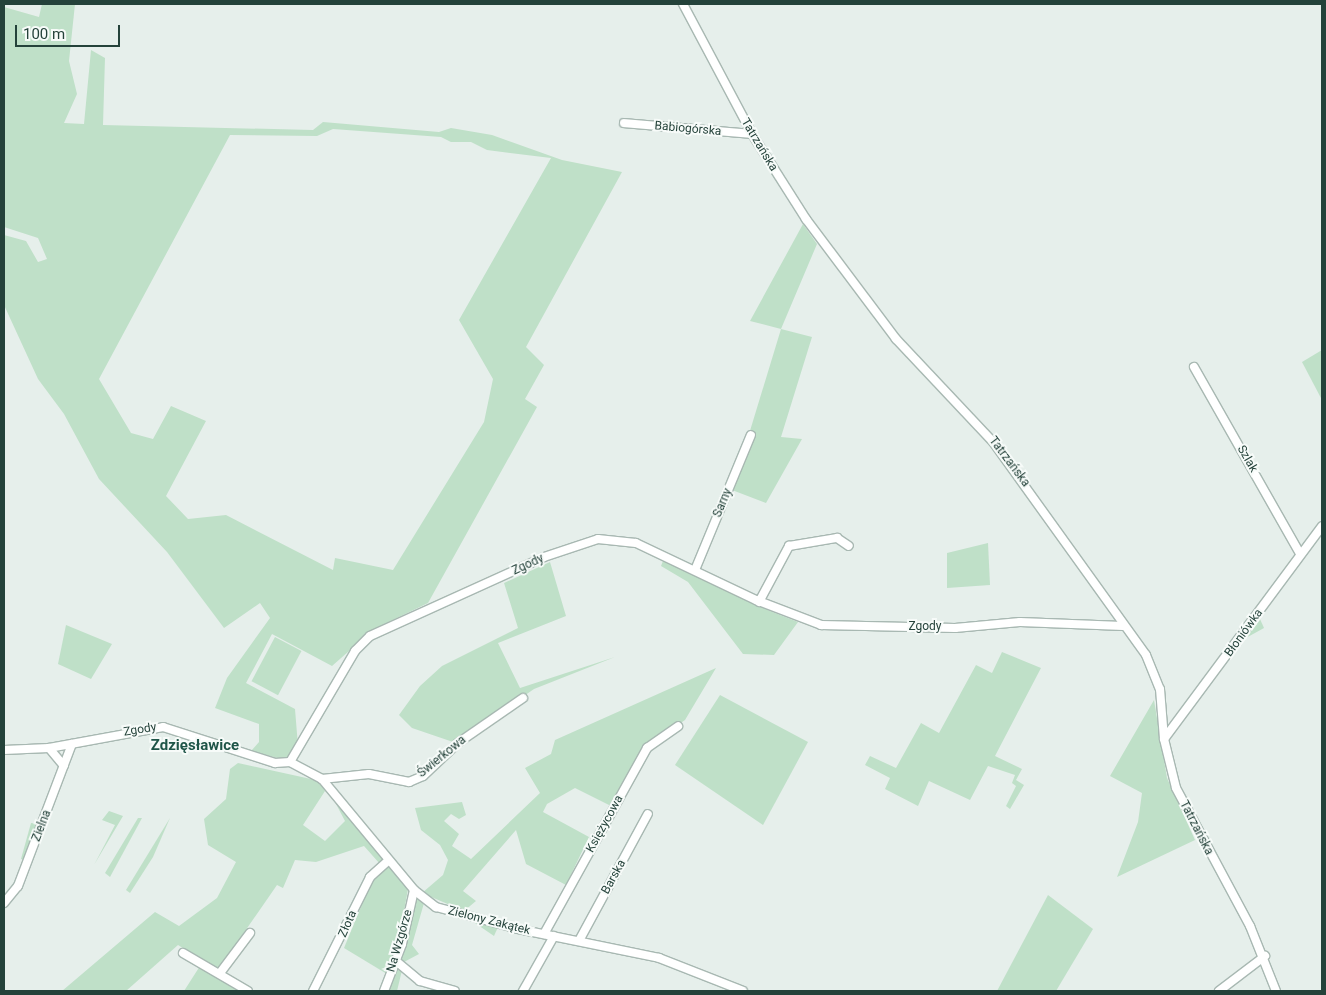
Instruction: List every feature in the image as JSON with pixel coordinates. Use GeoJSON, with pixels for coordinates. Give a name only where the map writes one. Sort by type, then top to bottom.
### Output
{"type":"FeatureCollection","features":[{"type":"Feature","properties":{"kind":"street","name":"Tatrzańska"},"geometry":{"type":"LineString","coordinates":[[683,4],[752,134],[882,321],[993,442],[1157,677],[1164,739],[1186,813],[1264,956],[1276,991]]}},
{"type":"Feature","properties":{"kind":"street","name":"Babiogórska"},"geometry":{"type":"LineString","coordinates":[[624,123],[752,134]]}},
{"type":"Feature","properties":{"kind":"street","name":"Szlak"},"geometry":{"type":"LineString","coordinates":[[1194,367],[1299,552]]}},
{"type":"Feature","properties":{"kind":"street","name":"Sarny"},"geometry":{"type":"LineString","coordinates":[[695,570],[751,435]]}},
{"type":"Feature","properties":{"kind":"street","name":"Błoniówka"},"geometry":{"type":"LineString","coordinates":[[1164,739],[1236,647],[1299,552],[1322,526]]}},
{"type":"Feature","properties":{"kind":"street"},"geometry":{"type":"LineString","coordinates":[[759,602],[789,546],[837,538],[849,546]]}},
{"type":"Feature","properties":{"kind":"street","name":"Zgody"},"geometry":{"type":"LineString","coordinates":[[4,750],[49,748],[163,727],[275,763],[290,762],[354,651],[394,623],[598,539],[636,543],[759,602],[821,625],[1123,626]]}},
{"type":"Feature","properties":{"kind":"street","name":"Świerkowa"},"geometry":{"type":"LineString","coordinates":[[322,779],[369,774],[409,782],[523,698]]}},
{"type":"Feature","properties":{"kind":"street","name":"Księżycowa"},"geometry":{"type":"LineString","coordinates":[[544,934],[647,748],[678,726]]}},
{"type":"Feature","properties":{"kind":"street","name":"Zielna"},"geometry":{"type":"LineString","coordinates":[[4,903],[18,886],[72,744]]}},
{"type":"Feature","properties":{"kind":"street"},"geometry":{"type":"LineString","coordinates":[[49,748],[64,766]]}},
{"type":"Feature","properties":{"kind":"street","name":"Zielony Zakątek"},"geometry":{"type":"LineString","coordinates":[[290,762],[322,779],[388,861],[414,890],[451,913],[544,934],[580,939],[659,958],[743,991]]}},
{"type":"Feature","properties":{"kind":"street","name":"Barska"},"geometry":{"type":"LineString","coordinates":[[580,939],[648,814]]}},
{"type":"Feature","properties":{"kind":"street","name":"Złota"},"geometry":{"type":"LineString","coordinates":[[314,991],[370,877],[388,861]]}},
{"type":"Feature","properties":{"kind":"street","name":"Na Wzgórze"},"geometry":{"type":"LineString","coordinates":[[384,991],[396,961],[414,890]]}},
{"type":"Feature","properties":{"kind":"street"},"geometry":{"type":"LineString","coordinates":[[220,973],[250,933]]}},
{"type":"Feature","properties":{"kind":"street"},"geometry":{"type":"LineString","coordinates":[[523,991],[554,936]]}},
{"type":"Feature","properties":{"kind":"street"},"geometry":{"type":"LineString","coordinates":[[183,953],[248,991]]}},
{"type":"Feature","properties":{"kind":"street"},"geometry":{"type":"LineString","coordinates":[[1219,991],[1264,956]]}},
{"type":"Feature","properties":{"kind":"street"},"geometry":{"type":"LineString","coordinates":[[396,961],[420,981],[455,991]]}},
{"type":"Feature","properties":{"kind":"green space"},"geometry":{"type":"Polygon","coordinates":[[[42,4],[75,4],[69,61],[77,94],[64,123],[84,124],[91,50],[105,58],[103,125],[313,130],[323,122],[439,132],[451,128],[492,135],[562,160],[622,172],[526,347],[544,365],[525,399],[537,407],[428,603],[374,629],[332,666],[272,634],[246,683],[295,709],[298,746],[285,760],[251,751],[259,742],[259,724],[215,708],[227,678],[270,618],[260,603],[224,628],[167,552],[99,479],[64,414],[38,379],[4,305],[4,235],[26,241],[38,262],[47,259],[38,238],[4,227],[4,7],[39,17],[42,4]],[[333,129],[317,136],[230,135],[99,379],[131,433],[153,439],[171,406],[206,421],[166,496],[188,519],[226,515],[333,570],[335,558],[393,570],[484,422],[493,379],[459,320],[551,158],[487,150],[471,142],[451,142],[441,137],[333,129]]]}},
{"type":"Feature","properties":{"kind":"green space"},"geometry":{"type":"Polygon","coordinates":[[[803,224],[817,244],[781,329],[750,321],[803,224]]]}},
{"type":"Feature","properties":{"kind":"green space"},"geometry":{"type":"Polygon","coordinates":[[[781,329],[812,337],[781,437],[802,439],[766,503],[732,490],[781,329]]]}},
{"type":"Feature","properties":{"kind":"green space"},"geometry":{"type":"Polygon","coordinates":[[[1322,350],[1322,400],[1302,362],[1322,350]]]}},
{"type":"Feature","properties":{"kind":"green space"},"geometry":{"type":"Polygon","coordinates":[[[988,543],[990,585],[947,588],[947,553],[988,543]]]}},
{"type":"Feature","properties":{"kind":"green space"},"geometry":{"type":"Polygon","coordinates":[[[663,561],[770,611],[798,622],[774,655],[743,654],[688,582],[661,566],[663,561]]]}},
{"type":"Feature","properties":{"kind":"green space"},"geometry":{"type":"Polygon","coordinates":[[[550,562],[566,616],[498,643],[520,688],[615,657],[534,689],[456,743],[412,728],[399,715],[420,686],[442,666],[518,628],[504,583],[550,562]]]}},
{"type":"Feature","properties":{"kind":"green space"},"geometry":{"type":"Polygon","coordinates":[[[1260,619],[1264,628],[1244,639],[1260,619]]]}},
{"type":"Feature","properties":{"kind":"green space"},"geometry":{"type":"Polygon","coordinates":[[[66,625],[112,644],[91,679],[58,664],[66,625]]]}},
{"type":"Feature","properties":{"kind":"green space"},"geometry":{"type":"Polygon","coordinates":[[[275,637],[301,651],[278,695],[252,681],[275,637]]]}},
{"type":"Feature","properties":{"kind":"green space"},"geometry":{"type":"Polygon","coordinates":[[[1002,652],[1041,668],[995,756],[1022,769],[1016,780],[1024,785],[1010,809],[1006,806],[1016,786],[1012,783],[1015,775],[988,766],[970,800],[929,781],[918,806],[885,789],[890,778],[865,765],[870,756],[896,768],[921,723],[939,733],[976,665],[992,673],[1002,652]]]}},
{"type":"Feature","properties":{"kind":"green space"},"geometry":{"type":"Polygon","coordinates":[[[716,668],[685,720],[645,747],[611,806],[575,788],[547,804],[543,812],[589,837],[566,885],[526,864],[516,830],[463,891],[476,901],[464,911],[422,893],[443,875],[448,860],[440,845],[421,830],[415,808],[462,802],[466,815],[459,819],[451,814],[444,821],[459,834],[452,846],[471,859],[540,793],[525,768],[551,754],[555,740],[716,668]]]}},
{"type":"Feature","properties":{"kind":"green space"},"geometry":{"type":"Polygon","coordinates":[[[720,695],[808,742],[763,825],[675,765],[720,695]]]}},
{"type":"Feature","properties":{"kind":"green space"},"geometry":{"type":"Polygon","coordinates":[[[1154,700],[1167,778],[1195,840],[1117,877],[1138,822],[1142,793],[1110,776],[1154,700]]]}},
{"type":"Feature","properties":{"kind":"green space"},"geometry":{"type":"Polygon","coordinates":[[[238,763],[320,781],[325,791],[303,825],[325,841],[345,821],[335,802],[384,860],[380,864],[364,846],[316,862],[295,860],[283,888],[277,885],[218,970],[178,945],[126,991],[62,991],[155,912],[179,926],[217,898],[236,862],[208,845],[204,819],[226,799],[230,769],[238,763]]]}},
{"type":"Feature","properties":{"kind":"green space"},"geometry":{"type":"Polygon","coordinates":[[[109,811],[123,816],[94,865],[115,825],[102,820],[109,811]]]}},
{"type":"Feature","properties":{"kind":"green space"},"geometry":{"type":"Polygon","coordinates":[[[138,818],[142,818],[110,877],[105,873],[138,818]]]}},
{"type":"Feature","properties":{"kind":"green space"},"geometry":{"type":"Polygon","coordinates":[[[170,818],[153,857],[130,893],[126,890],[170,818]]]}},
{"type":"Feature","properties":{"kind":"green space"},"geometry":{"type":"Polygon","coordinates":[[[31,823],[39,824],[26,860],[21,859],[31,823]]]}},
{"type":"Feature","properties":{"kind":"green space"},"geometry":{"type":"Polygon","coordinates":[[[388,863],[408,889],[398,946],[387,974],[344,948],[372,880],[388,863]]]}},
{"type":"Feature","properties":{"kind":"green space"},"geometry":{"type":"Polygon","coordinates":[[[1048,895],[1093,929],[1056,991],[997,991],[1048,895]]]}},
{"type":"Feature","properties":{"kind":"green space"},"geometry":{"type":"Polygon","coordinates":[[[415,897],[424,903],[412,945],[419,954],[404,962],[397,991],[388,991],[415,897]]]}},
{"type":"Feature","properties":{"kind":"green space"},"geometry":{"type":"Polygon","coordinates":[[[472,921],[498,927],[494,936],[472,921]]]}},
{"type":"Feature","properties":{"kind":"green space"},"geometry":{"type":"Polygon","coordinates":[[[200,966],[232,986],[241,991],[184,991],[200,966]]]}},
{"type":"Feature","properties":{"kind":"district","name":"Zdzięsławice"},"geometry":{"type":"Point","coordinates":[195,746]}}]}
